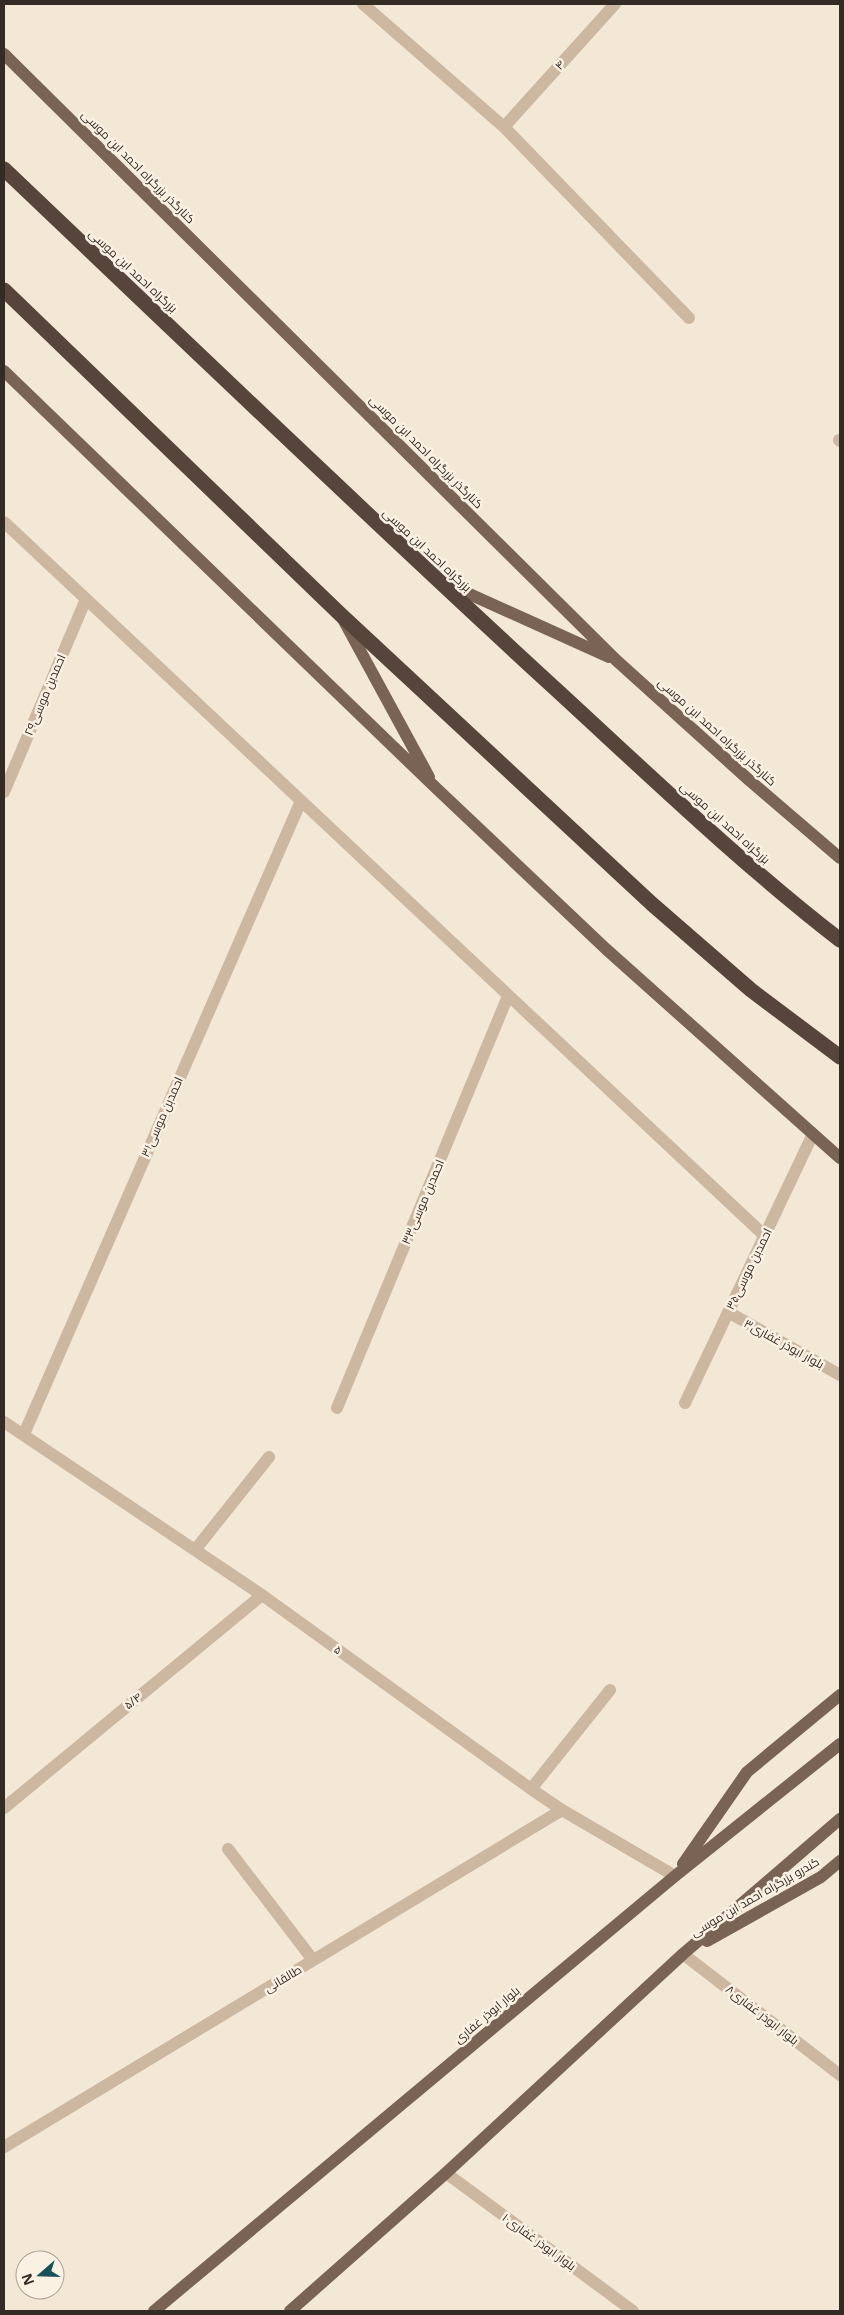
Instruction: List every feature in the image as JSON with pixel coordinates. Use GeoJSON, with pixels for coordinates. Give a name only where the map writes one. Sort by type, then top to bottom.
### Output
{"type":"FeatureCollection","features":[{"type":"Feature","properties":{"kind":"highway","name":"بزرگراه احمد ابن موسی"},"geometry":{"type":"LineString","coordinates":[[4,169],[436,580],[712,833],[806,914],[840,940]]}},
{"type":"Feature","properties":{"kind":"highway"},"geometry":{"type":"LineString","coordinates":[[4,290],[340,614],[652,904],[752,990],[840,1057]]}},
{"type":"Feature","properties":{"kind":"main road","name":"کنارگذر بزرگراه احمد ابن موسی"},"geometry":{"type":"LineString","coordinates":[[4,54],[616,660],[749,780],[840,858]]}},
{"type":"Feature","properties":{"kind":"main road"},"geometry":{"type":"LineString","coordinates":[[4,371],[434,787],[606,949],[840,1158]]}},
{"type":"Feature","properties":{"kind":"main road"},"geometry":{"type":"LineString","coordinates":[[436,580],[616,660]]}},
{"type":"Feature","properties":{"kind":"main road"},"geometry":{"type":"LineString","coordinates":[[340,614],[434,787]]}},
{"type":"Feature","properties":{"kind":"main road"},"geometry":{"type":"LineString","coordinates":[[675,1876],[747,1772],[840,1695]]}},
{"type":"Feature","properties":{"kind":"main road","name":"بلوار ابوذر غفاری"},"geometry":{"type":"LineString","coordinates":[[154,2311],[675,1876],[840,1744]]}},
{"type":"Feature","properties":{"kind":"main road"},"geometry":{"type":"LineString","coordinates":[[290,2311],[446,2173],[683,1954],[840,1819]]}},
{"type":"Feature","properties":{"kind":"main road","name":"کندرو بزرگراه احمد ابن موسی"},"geometry":{"type":"LineString","coordinates":[[683,1954],[822,1877],[840,1862]]}},
{"type":"Feature","properties":{"kind":"street"},"geometry":{"type":"LineString","coordinates":[[363,4],[504,127],[689,318]]}},
{"type":"Feature","properties":{"kind":"street","name":"۴"},"geometry":{"type":"LineString","coordinates":[[504,127],[615,4]]}},
{"type":"Feature","properties":{"kind":"street"},"geometry":{"type":"LineString","coordinates":[[4,522],[765,1236]]}},
{"type":"Feature","properties":{"kind":"street","name":"۲۹احمدبن موسی"},"geometry":{"type":"LineString","coordinates":[[4,792],[86,599]]}},
{"type":"Feature","properties":{"kind":"street","name":"۳۱احمدبن موسی"},"geometry":{"type":"LineString","coordinates":[[24,1434],[301,801]]}},
{"type":"Feature","properties":{"kind":"street","name":"۳۳احمدبن موسی"},"geometry":{"type":"LineString","coordinates":[[337,1408],[508,996]]}},
{"type":"Feature","properties":{"kind":"street","name":"۳۵احمدبن موسی"},"geometry":{"type":"LineString","coordinates":[[685,1403],[813,1134]]}},
{"type":"Feature","properties":{"kind":"street","name":"بلوار ابوذر غفاری۳"},"geometry":{"type":"LineString","coordinates":[[728,1312],[840,1375]]}},
{"type":"Feature","properties":{"kind":"street","name":"۵"},"geometry":{"type":"LineString","coordinates":[[4,1422],[262,1595],[562,1810],[675,1876]]}},
{"type":"Feature","properties":{"kind":"street"},"geometry":{"type":"LineString","coordinates":[[195,1550],[269,1457]]}},
{"type":"Feature","properties":{"kind":"street","name":"۵/۴"},"geometry":{"type":"LineString","coordinates":[[4,1808],[262,1595]]}},
{"type":"Feature","properties":{"kind":"street"},"geometry":{"type":"LineString","coordinates":[[532,1789],[610,1690]]}},
{"type":"Feature","properties":{"kind":"street","name":"طالقانی"},"geometry":{"type":"LineString","coordinates":[[4,2147],[562,1810]]}},
{"type":"Feature","properties":{"kind":"street"},"geometry":{"type":"LineString","coordinates":[[228,1849],[313,1960]]}},
{"type":"Feature","properties":{"kind":"street","name":"بلوار ابوذر غفاری۸"},"geometry":{"type":"LineString","coordinates":[[683,1954],[840,2075]]}},
{"type":"Feature","properties":{"kind":"street","name":"بلوار ابوذر غفاری۱۰"},"geometry":{"type":"LineString","coordinates":[[446,2173],[633,2311]]}}]}
